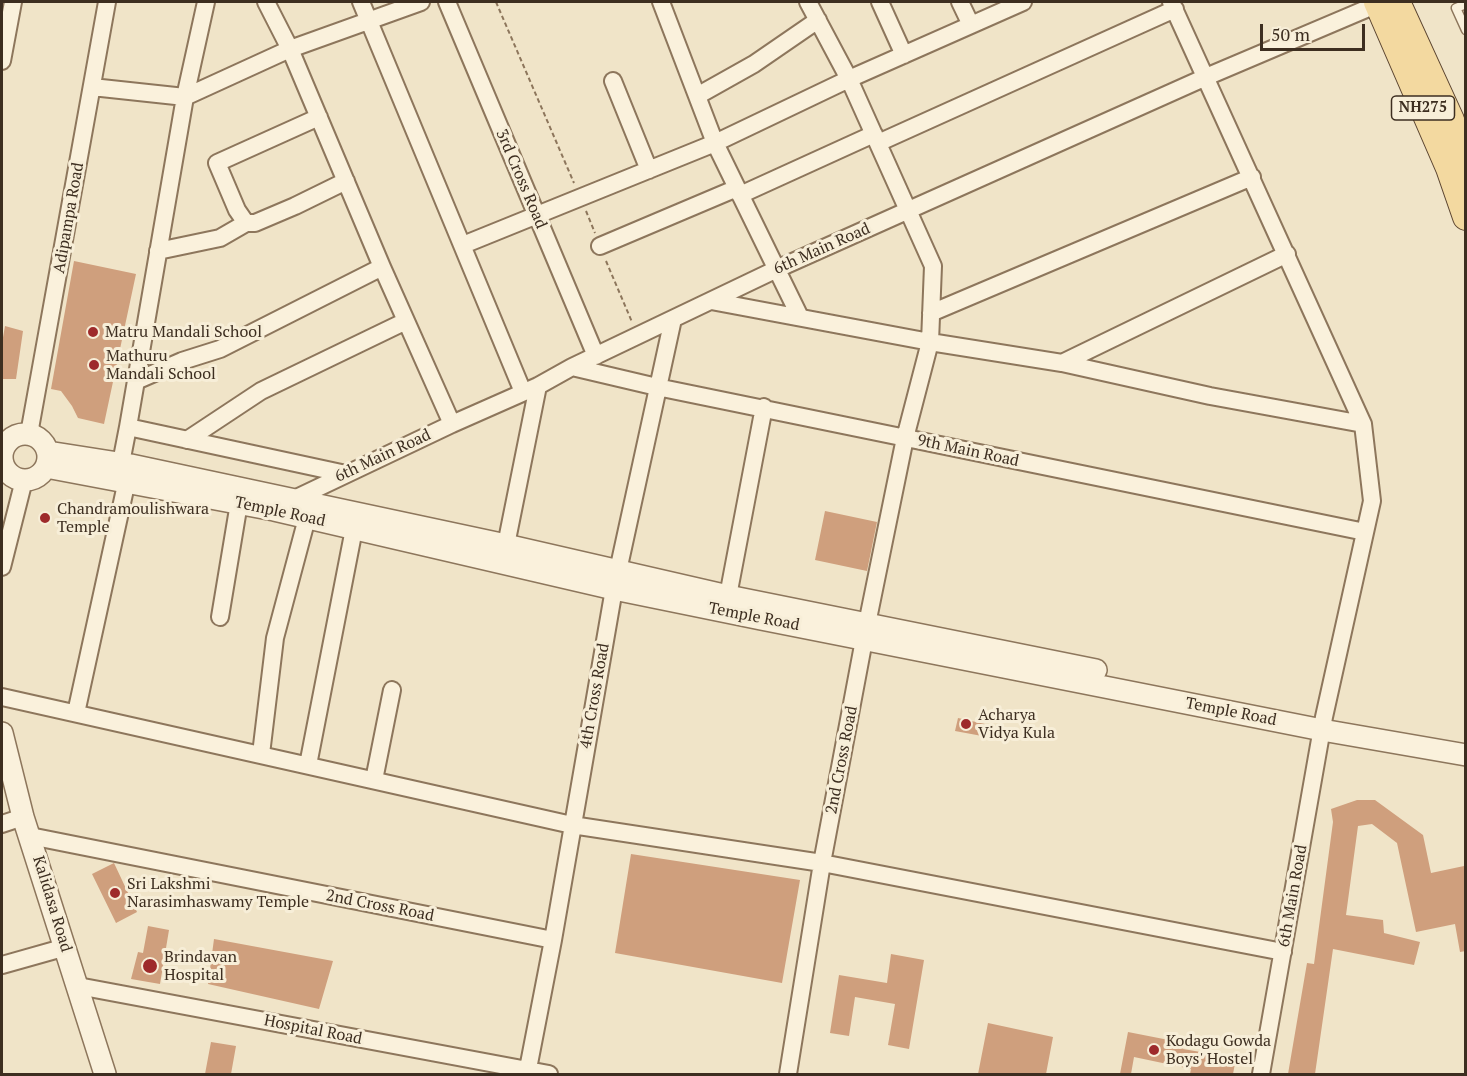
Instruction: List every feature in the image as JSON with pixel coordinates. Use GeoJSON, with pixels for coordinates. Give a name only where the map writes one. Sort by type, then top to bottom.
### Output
{"type":"FeatureCollection","features":[{"type":"Feature","properties":{"kind":"main road"},"geometry":{"type":"LineString","coordinates":[[1384,2],[1451,120],[1466,162]]}},
{"type":"Feature","properties":{"kind":"main road","name":"NH275"},"geometry":{"type":"LineString","coordinates":[[1384,2],[1466,217]]}},
{"type":"Feature","properties":{"kind":"street","name":"Adipampa Road"},"geometry":{"type":"LineString","coordinates":[[9,443],[92,87],[108,2]]}},
{"type":"Feature","properties":{"kind":"street"},"geometry":{"type":"LineString","coordinates":[[76,713],[126,470],[128,427],[158,251],[185,97],[206,2]]}},
{"type":"Feature","properties":{"kind":"street"},"geometry":{"type":"LineString","coordinates":[[267,2],[290,49],[382,267],[452,424]]}},
{"type":"Feature","properties":{"kind":"street"},"geometry":{"type":"LineString","coordinates":[[361,2],[462,245],[530,389],[506,545]]}},
{"type":"Feature","properties":{"kind":"street"},"geometry":{"type":"LineString","coordinates":[[92,87],[185,97],[290,49],[421,2]]}},
{"type":"Feature","properties":{"kind":"street","name":"3rd Cross Road"},"geometry":{"type":"LineString","coordinates":[[447,2],[596,356]]}},
{"type":"Feature","properties":{"kind":"street"},"geometry":{"type":"LineString","coordinates":[[661,2],[715,143],[800,317]]}},
{"type":"Feature","properties":{"kind":"street","name":"2nd Cross Road"},"geometry":{"type":"LineString","coordinates":[[788,1074],[822,863],[866,632],[905,438],[930,342],[933,266],[849,79],[808,2]]}},
{"type":"Feature","properties":{"kind":"street"},"geometry":{"type":"LineString","coordinates":[[880,2],[904,55]]}},
{"type":"Feature","properties":{"kind":"street"},"geometry":{"type":"LineString","coordinates":[[960,2],[971,25]]}},
{"type":"Feature","properties":{"kind":"street"},"geometry":{"type":"LineString","coordinates":[[462,245],[715,143],[849,79],[1023,2]]}},
{"type":"Feature","properties":{"kind":"street","name":"6th Main Road"},"geometry":{"type":"LineString","coordinates":[[274,510],[777,269],[1206,77],[1384,2]]}},
{"type":"Feature","properties":{"kind":"street"},"geometry":{"type":"LineString","coordinates":[[600,246],[876,139],[1173,5]]}},
{"type":"Feature","properties":{"kind":"street","name":"6th Main Road"},"geometry":{"type":"LineString","coordinates":[[1173,5],[1364,424],[1372,501],[1323,723],[1261,1074]]}},
{"type":"Feature","properties":{"kind":"street"},"geometry":{"type":"LineString","coordinates":[[2,61],[8,10]]}},
{"type":"Feature","properties":{"kind":"street"},"geometry":{"type":"LineString","coordinates":[[697,96],[754,64],[818,20]]}},
{"type":"Feature","properties":{"kind":"street"},"geometry":{"type":"LineString","coordinates":[[613,81],[649,170]]}},
{"type":"Feature","properties":{"kind":"street"},"geometry":{"type":"LineString","coordinates":[[246,223],[237,210],[218,163],[319,117]]}},
{"type":"Feature","properties":{"kind":"street"},"geometry":{"type":"LineString","coordinates":[[931,313],[1252,177]]}},
{"type":"Feature","properties":{"kind":"street"},"geometry":{"type":"LineString","coordinates":[[158,251],[220,238],[246,223],[255,223],[296,206],[346,181]]}},
{"type":"Feature","properties":{"kind":"street"},"geometry":{"type":"LineString","coordinates":[[1062,363],[1287,254]]}},
{"type":"Feature","properties":{"kind":"street"},"geometry":{"type":"LineString","coordinates":[[136,381],[182,361],[220,349],[382,267]]}},
{"type":"Feature","properties":{"kind":"street"},"geometry":{"type":"LineString","coordinates":[[711,301],[930,342],[1062,363],[1210,396],[1364,424]]}},
{"type":"Feature","properties":{"kind":"street","name":"4th Cross Road"},"geometry":{"type":"LineString","coordinates":[[528,1073],[615,579],[673,319]]}},
{"type":"Feature","properties":{"kind":"street"},"geometry":{"type":"LineString","coordinates":[[187,440],[261,391],[406,321]]}},
{"type":"Feature","properties":{"kind":"street","name":"9th Main Road"},"geometry":{"type":"LineString","coordinates":[[572,367],[657,387],[764,407],[1365,532]]}},
{"type":"Feature","properties":{"kind":"street"},"geometry":{"type":"LineString","coordinates":[[728,596],[764,407]]}},
{"type":"Feature","properties":{"kind":"street"},"geometry":{"type":"LineString","coordinates":[[128,427],[346,474]]}},
{"type":"Feature","properties":{"kind":"street"},"geometry":{"type":"LineString","coordinates":[[39,437],[44,443],[47,460],[37,477],[24,480],[8,472],[4,465],[9,443],[39,437]]}},
{"type":"Feature","properties":{"kind":"street","name":"Temple Road"},"geometry":{"type":"LineString","coordinates":[[47,460],[126,470],[293,499],[506,545],[615,579],[728,596],[866,632]]}},
{"type":"Feature","properties":{"kind":"street","name":"Temple Road"},"geometry":{"type":"LineString","coordinates":[[126,470],[239,503],[354,529],[615,579],[866,632],[1323,723],[1466,755]]}},
{"type":"Feature","properties":{"kind":"street"},"geometry":{"type":"LineString","coordinates":[[2,567],[24,480]]}},
{"type":"Feature","properties":{"kind":"street"},"geometry":{"type":"LineString","coordinates":[[219,617],[239,503]]}},
{"type":"Feature","properties":{"kind":"street"},"geometry":{"type":"LineString","coordinates":[[261,754],[275,638],[307,518]]}},
{"type":"Feature","properties":{"kind":"street"},"geometry":{"type":"LineString","coordinates":[[308,765],[354,529]]}},
{"type":"Feature","properties":{"kind":"street"},"geometry":{"type":"LineString","coordinates":[[374,780],[392,690]]}},
{"type":"Feature","properties":{"kind":"street"},"geometry":{"type":"LineString","coordinates":[[2,697],[572,825],[822,863],[1283,952]]}},
{"type":"Feature","properties":{"kind":"street","name":"Temple Road"},"geometry":{"type":"LineString","coordinates":[[1323,723],[1466,741]]}},
{"type":"Feature","properties":{"kind":"street","name":"Kalidasa Road"},"geometry":{"type":"LineString","coordinates":[[2,733],[27,827],[78,986],[101,1073]]}},
{"type":"Feature","properties":{"kind":"street"},"geometry":{"type":"LineString","coordinates":[[2,824],[27,827]]}},
{"type":"Feature","properties":{"kind":"street","name":"2nd Cross Road"},"geometry":{"type":"LineString","coordinates":[[27,827],[553,940]]}},
{"type":"Feature","properties":{"kind":"street"},"geometry":{"type":"LineString","coordinates":[[2,965],[66,948]]}},
{"type":"Feature","properties":{"kind":"street","name":"Hospital Road"},"geometry":{"type":"LineString","coordinates":[[78,986],[528,1073],[549,1074]]}},
{"type":"Feature","properties":{"kind":"lane"},"geometry":{"type":"LineString","coordinates":[[1466,4],[1456,8],[1466,30]]}},
{"type":"Feature","properties":{"kind":"path"},"geometry":{"type":"LineString","coordinates":[[495,2],[637,336]]}},
{"type":"Feature","properties":{"kind":"building","name":"Matru Mandali School"},"geometry":{"type":"Polygon","coordinates":[[[74,261],[136,274],[104,424],[78,418],[61,391],[51,389],[74,261]]]}},
{"type":"Feature","properties":{"kind":"building"},"geometry":{"type":"Polygon","coordinates":[[[5,326],[23,331],[16,379],[2,379],[2,343],[5,326]]]}},
{"type":"Feature","properties":{"kind":"building"},"geometry":{"type":"Polygon","coordinates":[[[825,511],[877,522],[867,571],[815,560],[825,511]]]}},
{"type":"Feature","properties":{"kind":"building"},"geometry":{"type":"Polygon","coordinates":[[[958,718],[985,724],[982,736],[955,731],[958,718]]]}},
{"type":"Feature","properties":{"kind":"building"},"geometry":{"type":"Polygon","coordinates":[[[1357,800],[1375,800],[1423,835],[1431,873],[1464,866],[1466,951],[1460,952],[1455,924],[1416,932],[1397,843],[1372,824],[1358,826],[1346,915],[1383,920],[1384,933],[1420,942],[1414,965],[1333,949],[1315,1074],[1288,1074],[1307,963],[1314,964],[1333,822],[1331,809],[1357,800]]]}},
{"type":"Feature","properties":{"kind":"building"},"geometry":{"type":"Polygon","coordinates":[[[631,854],[800,880],[782,983],[615,953],[631,854]]]}},
{"type":"Feature","properties":{"kind":"building","name":"Sri Lakshmi Narasimhaswamy Temple"},"geometry":{"type":"Polygon","coordinates":[[[114,863],[137,912],[116,923],[92,874],[114,863]]]}},
{"type":"Feature","properties":{"kind":"building"},"geometry":{"type":"Polygon","coordinates":[[[148,926],[169,930],[160,984],[131,979],[138,952],[143,953],[148,926]]]}},
{"type":"Feature","properties":{"kind":"building","name":"Brindavan Hospital"},"geometry":{"type":"Polygon","coordinates":[[[214,939],[333,961],[319,1009],[208,984],[214,939]]]}},
{"type":"Feature","properties":{"kind":"building"},"geometry":{"type":"Polygon","coordinates":[[[891,954],[924,960],[909,1049],[888,1045],[895,1004],[855,997],[849,1036],[830,1033],[839,975],[887,983],[891,954]]]}},
{"type":"Feature","properties":{"kind":"building"},"geometry":{"type":"Polygon","coordinates":[[[988,1023],[1053,1037],[1046,1074],[978,1074],[988,1023]]]}},
{"type":"Feature","properties":{"kind":"building"},"geometry":{"type":"Polygon","coordinates":[[[1128,1032],[1184,1043],[1183,1049],[1236,1058],[1233,1074],[1190,1074],[1191,1069],[1134,1057],[1131,1074],[1120,1074],[1128,1032]]]}},
{"type":"Feature","properties":{"kind":"building"},"geometry":{"type":"Polygon","coordinates":[[[211,1042],[236,1046],[231,1074],[205,1074],[211,1042]]]}},
{"type":"Feature","properties":{"kind":"place","name":"Matru Mandali School"},"geometry":{"type":"Point","coordinates":[93,332]}},
{"type":"Feature","properties":{"kind":"place","name":"Mathuru Mandali School"},"geometry":{"type":"Point","coordinates":[94,365]}},
{"type":"Feature","properties":{"kind":"place","name":"Chandramoulishwara Temple"},"geometry":{"type":"Point","coordinates":[45,518]}},
{"type":"Feature","properties":{"kind":"place","name":"Acharya Vidya Kula"},"geometry":{"type":"Point","coordinates":[966,724]}},
{"type":"Feature","properties":{"kind":"place","name":"Sri Lakshmi Narasimhaswamy Temple"},"geometry":{"type":"Point","coordinates":[115,893]}},
{"type":"Feature","properties":{"kind":"place","name":"Brindavan Hospital"},"geometry":{"type":"Point","coordinates":[150,966]}},
{"type":"Feature","properties":{"kind":"place","name":"Kodagu Gowda Boys' Hostel"},"geometry":{"type":"Point","coordinates":[1154,1050]}}]}
